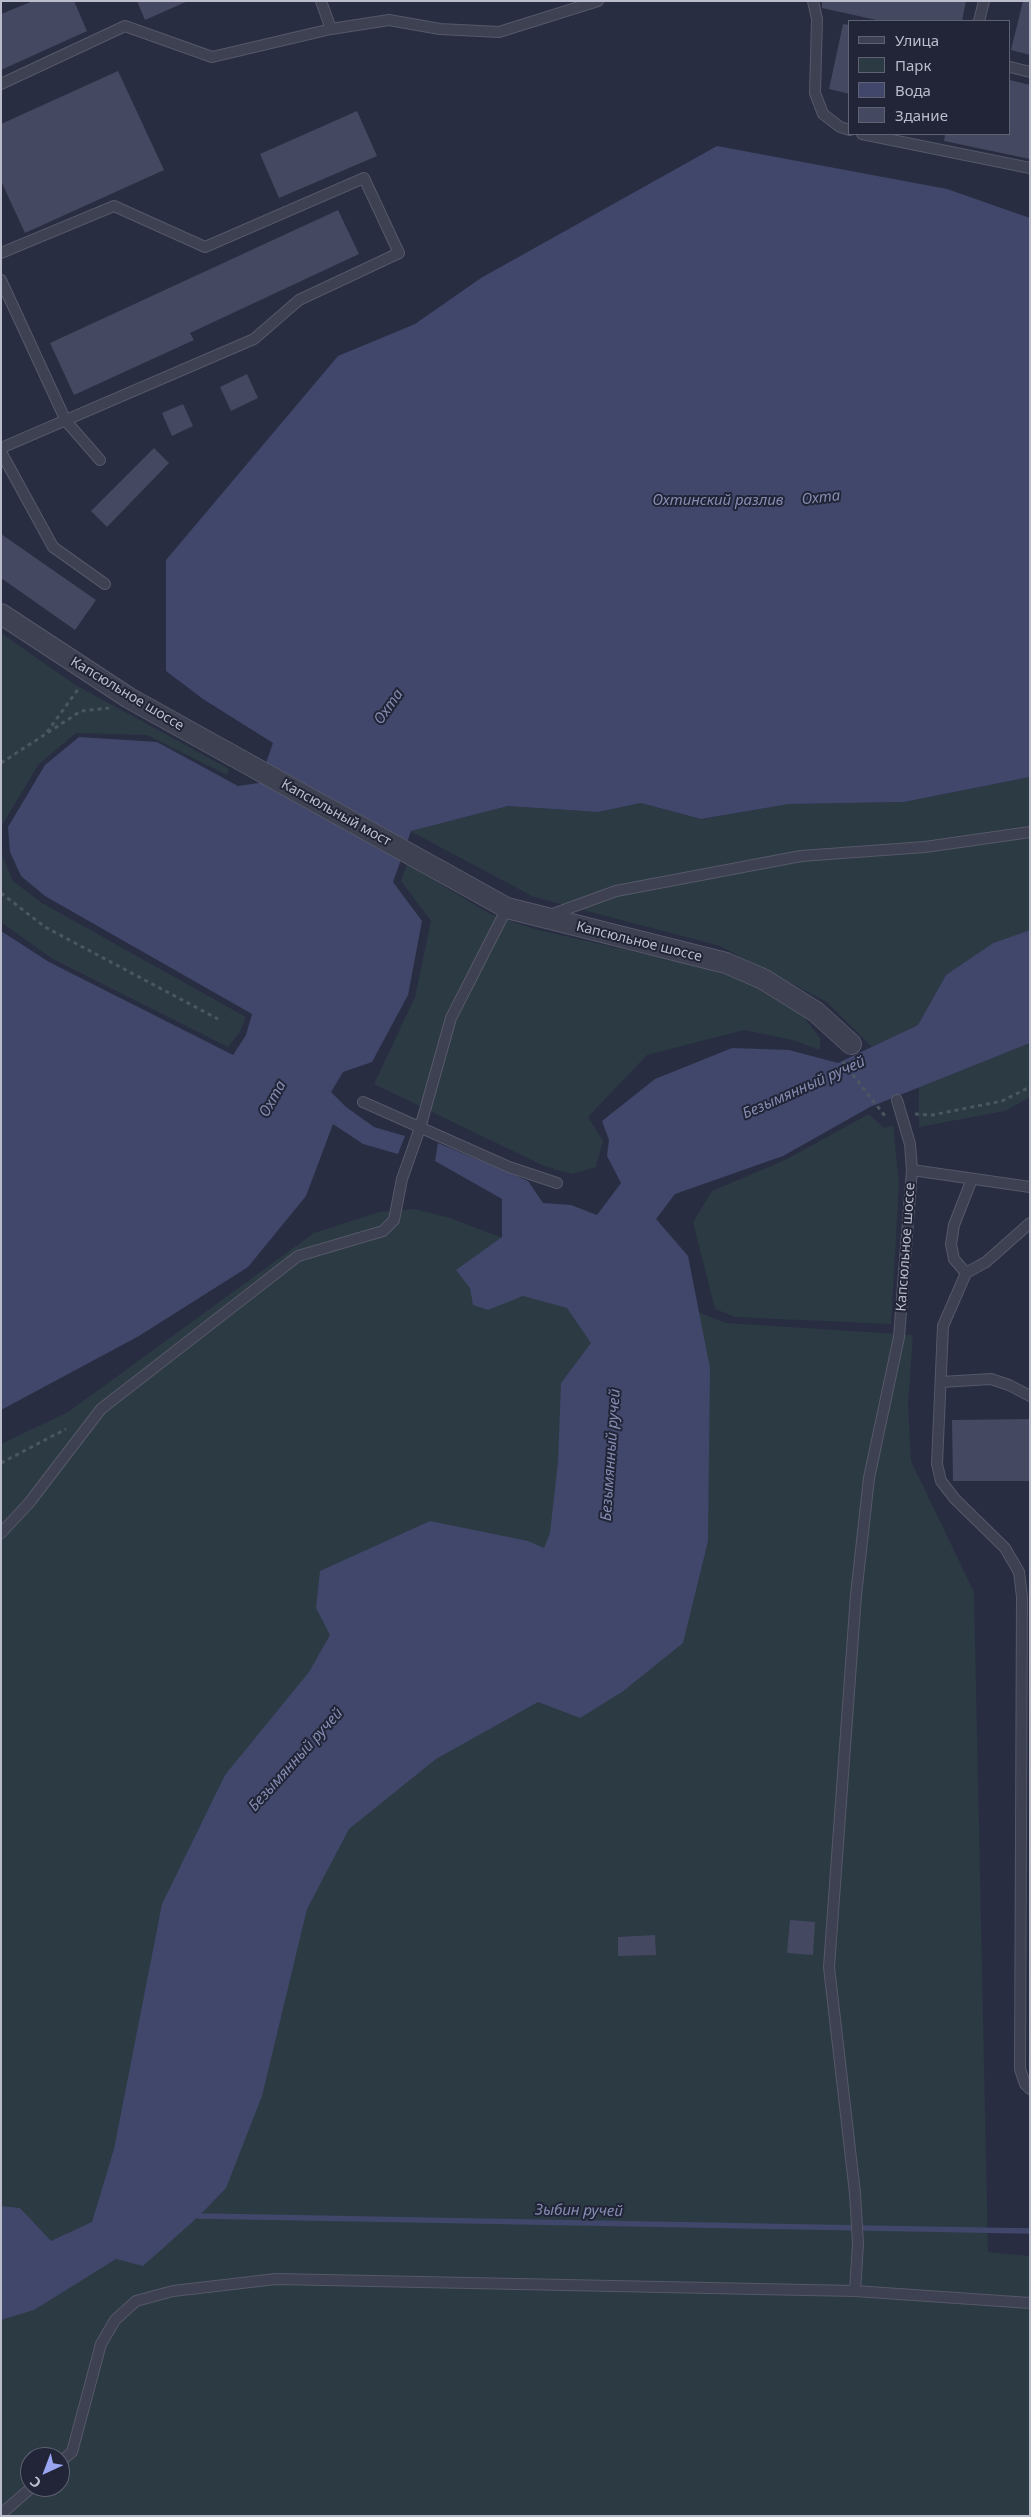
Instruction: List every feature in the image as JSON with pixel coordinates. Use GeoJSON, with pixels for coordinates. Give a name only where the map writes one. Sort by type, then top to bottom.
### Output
{"type":"FeatureCollection","features":[{"type":"Feature","properties":{"kind":"street","name":"Капсюльное шоссе"},"geometry":{"type":"LineString","coordinates":[[1,614],[89,674],[256,768]]}},
{"type":"Feature","properties":{"kind":"street","name":"Капсюльный мост"},"geometry":{"type":"LineString","coordinates":[[256,768],[417,858]]}},
{"type":"Feature","properties":{"kind":"street","name":"Капсюльное шоссе"},"geometry":{"type":"LineString","coordinates":[[417,858],[507,908],[726,963],[763,979],[816,1012],[846,1052]]}},
{"type":"Feature","properties":{"kind":"lane"},"geometry":{"type":"LineString","coordinates":[[321,1],[331,29]]}},
{"type":"Feature","properties":{"kind":"lane"},"geometry":{"type":"LineString","coordinates":[[813,1],[816,19],[815,93],[823,114],[840,127],[848,129]]}},
{"type":"Feature","properties":{"kind":"lane"},"geometry":{"type":"LineString","coordinates":[[979,20],[984,1]]}},
{"type":"Feature","properties":{"kind":"lane"},"geometry":{"type":"LineString","coordinates":[[1,84],[125,26],[212,57],[331,29],[389,20],[440,30],[499,32],[594,2]]}},
{"type":"Feature","properties":{"kind":"lane"},"geometry":{"type":"LineString","coordinates":[[1011,67],[1030,72]]}},
{"type":"Feature","properties":{"kind":"lane"},"geometry":{"type":"LineString","coordinates":[[872,135],[904,138],[1030,168]]}},
{"type":"Feature","properties":{"kind":"lane"},"geometry":{"type":"LineString","coordinates":[[1,253],[114,206],[204,246],[364,178],[399,253],[299,300],[254,339],[1,450],[53,547],[105,584]]}},
{"type":"Feature","properties":{"kind":"lane"},"geometry":{"type":"LineString","coordinates":[[1,280],[66,421],[100,460]]}},
{"type":"Feature","properties":{"kind":"lane"},"geometry":{"type":"LineString","coordinates":[[543,918],[616,891],[801,856],[925,847],[1030,832]]}},
{"type":"Feature","properties":{"kind":"lane"},"geometry":{"type":"LineString","coordinates":[[1,1533],[30,1503],[101,1409],[298,1256],[383,1231],[394,1220],[402,1179],[420,1128],[452,1018],[507,908]]}},
{"type":"Feature","properties":{"kind":"lane","name":"Капсюльное шоссе"},"geometry":{"type":"LineString","coordinates":[[855,2291],[858,2244],[855,2193],[829,1967],[856,1595],[869,1478],[900,1336],[912,1170],[910,1144],[897,1100]]}},
{"type":"Feature","properties":{"kind":"lane"},"geometry":{"type":"LineString","coordinates":[[363,1102],[509,1167],[557,1183]]}},
{"type":"Feature","properties":{"kind":"lane"},"geometry":{"type":"LineString","coordinates":[[912,1170],[1030,1187]]}},
{"type":"Feature","properties":{"kind":"lane"},"geometry":{"type":"LineString","coordinates":[[966,1273],[954,1259],[951,1244],[954,1225],[972,1178]]}},
{"type":"Feature","properties":{"kind":"lane"},"geometry":{"type":"LineString","coordinates":[[1030,1223],[986,1262],[966,1273],[943,1326],[937,1464],[941,1481],[955,1499],[1005,1548],[1018,1572],[1022,1597],[1020,2069],[1025,2084],[1030,2089]]}},
{"type":"Feature","properties":{"kind":"lane"},"geometry":{"type":"LineString","coordinates":[[941,1382],[991,1379],[1009,1385],[1030,1396]]}},
{"type":"Feature","properties":{"kind":"lane"},"geometry":{"type":"LineString","coordinates":[[70,2454],[101,2344],[115,2320],[136,2301],[173,2291],[276,2279],[855,2291],[1030,2303]]}},
{"type":"Feature","properties":{"kind":"lane"},"geometry":{"type":"LineString","coordinates":[[1,2514],[21,2497]]}},
{"type":"Feature","properties":{"kind":"path"},"geometry":{"type":"LineString","coordinates":[[45,734],[89,674]]}},
{"type":"Feature","properties":{"kind":"path"},"geometry":{"type":"LineString","coordinates":[[1,763],[81,711],[107,709],[129,698]]}},
{"type":"Feature","properties":{"kind":"path"},"geometry":{"type":"LineString","coordinates":[[1,893],[45,927],[218,1019]]}},
{"type":"Feature","properties":{"kind":"path"},"geometry":{"type":"LineString","coordinates":[[846,1052],[879,1108],[887,1118]]}},
{"type":"Feature","properties":{"kind":"path"},"geometry":{"type":"LineString","coordinates":[[902,1113],[932,1115],[1002,1102],[1030,1087]]}},
{"type":"Feature","properties":{"kind":"path"},"geometry":{"type":"LineString","coordinates":[[1,1463],[52,1438],[72,1425]]}},
{"type":"Feature","properties":{"kind":"green space"},"geometry":{"type":"Polygon","coordinates":[[[1,633],[74,684],[229,769],[227,775],[147,735],[76,733],[38,765],[1,827],[1,633]]]}},
{"type":"Feature","properties":{"kind":"green space"},"geometry":{"type":"Polygon","coordinates":[[[1030,777],[1030,930],[993,943],[946,975],[918,1025],[872,1047],[827,1002],[720,946],[534,897],[410,831],[508,806],[598,812],[641,803],[701,819],[789,804],[904,802],[1030,777]]]}},
{"type":"Feature","properties":{"kind":"green space"},"geometry":{"type":"Polygon","coordinates":[[[1,840],[3,857],[13,881],[42,903],[246,1017],[240,1032],[228,1047],[51,958],[1,922],[1,840]]]}},
{"type":"Feature","properties":{"kind":"green space"},"geometry":{"type":"Polygon","coordinates":[[[407,864],[490,914],[538,930],[698,966],[750,983],[804,1017],[820,1038],[820,1050],[792,1040],[744,1030],[647,1055],[588,1117],[603,1141],[596,1167],[572,1174],[544,1166],[374,1084],[415,997],[431,921],[401,881],[407,864]]]}},
{"type":"Feature","properties":{"kind":"green space"},"geometry":{"type":"Polygon","coordinates":[[[1030,1043],[1030,1097],[1005,1111],[919,1127],[919,1086],[1030,1043]]]}},
{"type":"Feature","properties":{"kind":"green space"},"geometry":{"type":"Polygon","coordinates":[[[869,1114],[884,1128],[893,1125],[899,1183],[891,1324],[735,1317],[715,1309],[693,1222],[712,1191],[785,1160],[869,1114]]]}},
{"type":"Feature","properties":{"kind":"green space"},"geometry":{"type":"Polygon","coordinates":[[[414,1209],[450,1218],[726,1323],[913,1335],[908,1405],[911,1461],[974,1592],[988,2252],[1030,2256],[1030,2516],[1,2516],[1,1444],[68,1412],[314,1233],[379,1212],[414,1209]]]}},
{"type":"Feature","properties":{"kind":"water","name":"Охтинский разлив"},"geometry":{"type":"Polygon","coordinates":[[[717,146],[947,189],[1030,218],[1030,777],[904,802],[789,804],[701,819],[641,803],[598,812],[508,806],[411,831],[393,882],[422,921],[408,995],[372,1062],[343,1072],[331,1092],[346,1107],[374,1127],[405,1136],[398,1154],[363,1144],[333,1124],[306,1196],[248,1267],[139,1336],[1,1410],[1,931],[49,962],[233,1055],[246,1035],[252,1014],[45,896],[21,876],[10,852],[8,827],[45,765],[79,737],[157,742],[238,786],[259,783],[273,743],[203,699],[166,671],[166,560],[338,356],[415,324],[481,278],[717,146]]]}},
{"type":"Feature","properties":{"kind":"water","name":"Безымянный ручей"},"geometry":{"type":"Polygon","coordinates":[[[1030,930],[1030,1043],[870,1107],[783,1156],[675,1194],[656,1219],[688,1256],[710,1368],[708,1541],[683,1643],[622,1692],[580,1718],[538,1702],[436,1759],[349,1829],[307,1909],[262,2096],[226,2188],[199,2216],[143,2266],[116,2259],[34,2310],[1,2320],[1,2206],[20,2208],[51,2241],[92,2222],[114,2149],[162,1904],[225,1775],[309,1672],[330,1635],[316,1608],[320,1571],[430,1521],[528,1541],[544,1548],[550,1533],[558,1462],[561,1383],[591,1343],[567,1308],[523,1296],[488,1310],[473,1305],[470,1288],[456,1270],[502,1237],[502,1199],[435,1161],[438,1143],[528,1181],[543,1203],[571,1205],[597,1215],[621,1183],[607,1156],[609,1140],[602,1121],[655,1079],[732,1048],[789,1050],[838,1063],[918,1025],[946,975],[993,943],[1030,930]]]}},
{"type":"Feature","properties":{"kind":"building"},"geometry":{"type":"Polygon","coordinates":[[[33,1],[74,1],[87,31],[1,70],[1,14],[33,1]]]}},
{"type":"Feature","properties":{"kind":"building"},"geometry":{"type":"Polygon","coordinates":[[[137,1],[188,1],[145,20],[137,1]]]}},
{"type":"Feature","properties":{"kind":"building"},"geometry":{"type":"Polygon","coordinates":[[[822,1],[966,1],[962,20],[876,20],[822,8],[822,1]]]}},
{"type":"Feature","properties":{"kind":"building"},"geometry":{"type":"Polygon","coordinates":[[[1023,1],[1030,1],[1030,55],[1011,50],[1023,1]]]}},
{"type":"Feature","properties":{"kind":"building"},"geometry":{"type":"Polygon","coordinates":[[[843,24],[848,25],[848,94],[829,89],[843,24]]]}},
{"type":"Feature","properties":{"kind":"building"},"geometry":{"type":"Polygon","coordinates":[[[118,71],[164,170],[25,233],[1,181],[1,124],[118,71]]]}},
{"type":"Feature","properties":{"kind":"building"},"geometry":{"type":"Polygon","coordinates":[[[1011,80],[1030,85],[1030,159],[944,141],[945,135],[1011,135],[1011,80]]]}},
{"type":"Feature","properties":{"kind":"building"},"geometry":{"type":"Polygon","coordinates":[[[357,111],[377,156],[279,198],[260,154],[357,111]]]}},
{"type":"Feature","properties":{"kind":"building"},"geometry":{"type":"Polygon","coordinates":[[[338,210],[359,254],[190,333],[194,340],[74,395],[50,343],[338,210]]]}},
{"type":"Feature","properties":{"kind":"building"},"geometry":{"type":"Polygon","coordinates":[[[247,374],[258,398],[231,411],[220,387],[247,374]]]}},
{"type":"Feature","properties":{"kind":"building"},"geometry":{"type":"Polygon","coordinates":[[[183,404],[193,426],[172,436],[162,413],[183,404]]]}},
{"type":"Feature","properties":{"kind":"building"},"geometry":{"type":"Polygon","coordinates":[[[154,448],[169,463],[107,527],[91,511],[154,448]]]}},
{"type":"Feature","properties":{"kind":"building"},"geometry":{"type":"Polygon","coordinates":[[[1,534],[96,600],[75,630],[1,578],[1,534]]]}},
{"type":"Feature","properties":{"kind":"building"},"geometry":{"type":"Polygon","coordinates":[[[1030,1419],[1030,1481],[953,1481],[952,1420],[1030,1419]]]}},
{"type":"Feature","properties":{"kind":"building"},"geometry":{"type":"Polygon","coordinates":[[[790,1920],[815,1922],[813,1955],[787,1953],[790,1920]]]}},
{"type":"Feature","properties":{"kind":"building"},"geometry":{"type":"Polygon","coordinates":[[[655,1935],[656,1955],[618,1956],[618,1937],[655,1935]]]}},
{"type":"Feature","properties":{"kind":"waterway","name":"Зыбин ручей"},"geometry":{"type":"LineString","coordinates":[[193,2213],[199,2216],[1030,2231]]}},
{"type":"Feature","properties":{"kind":"water label","name":"Охта"},"geometry":{"type":"Point","coordinates":[821,498]}},
{"type":"Feature","properties":{"kind":"water label","name":"Охта"},"geometry":{"type":"Point","coordinates":[389,707]}},
{"type":"Feature","properties":{"kind":"water label","name":"Охта"},"geometry":{"type":"Point","coordinates":[273,1099]}}]}
